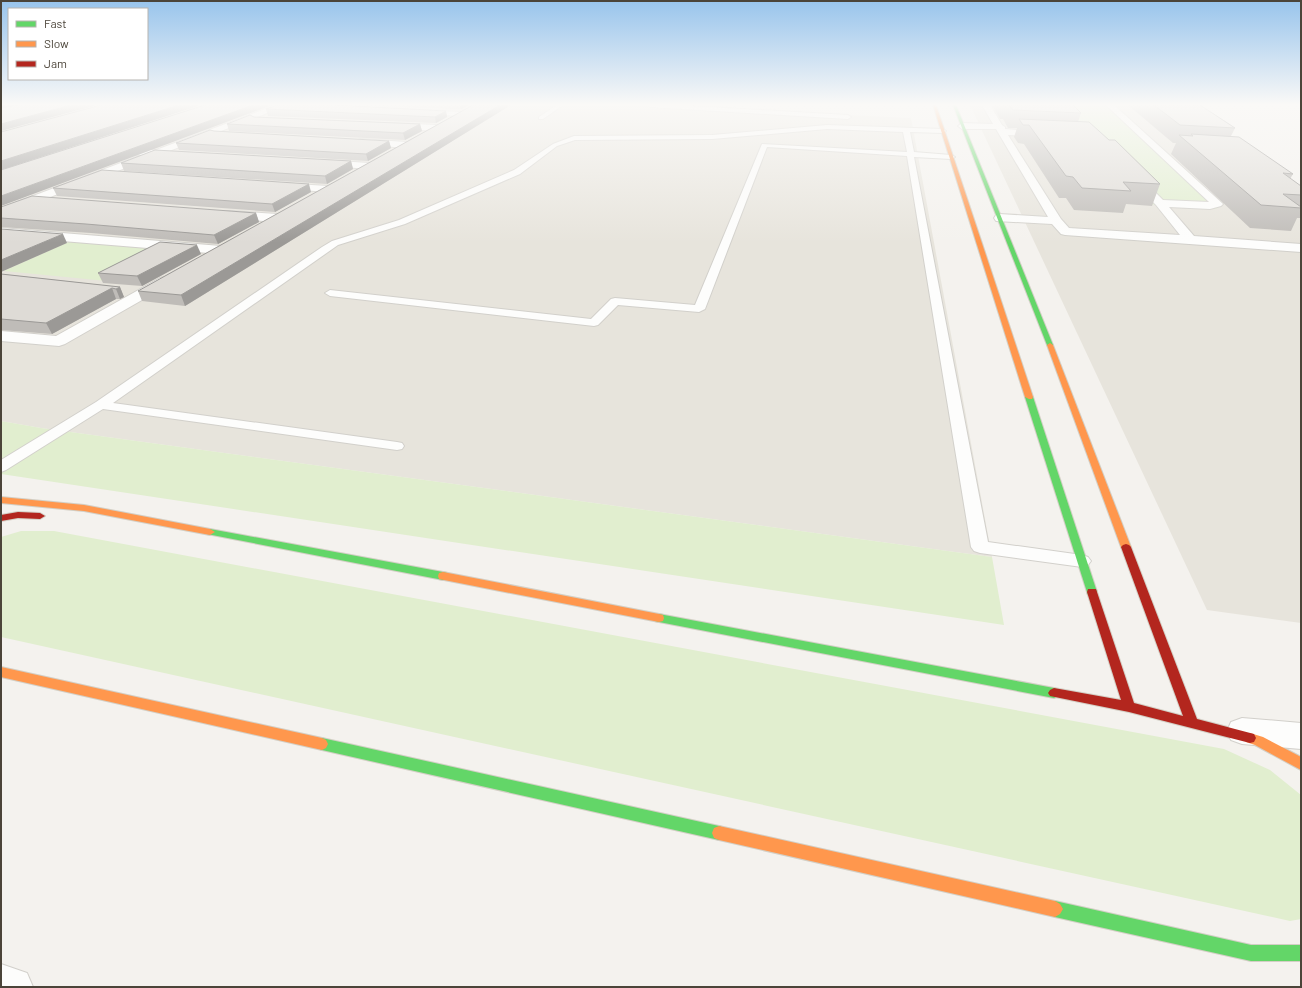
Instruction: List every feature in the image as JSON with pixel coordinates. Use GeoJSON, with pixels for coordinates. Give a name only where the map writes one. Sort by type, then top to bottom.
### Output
{"type":"FeatureCollection","features":[{"type":"Feature","properties":{"kind":"street"},"geometry":{"type":"LineString","coordinates":[[129,151],[180,154]]}},
{"type":"Feature","properties":{"kind":"street"},"geometry":{"type":"LineString","coordinates":[[1,212],[162,151]]}},
{"type":"Feature","properties":{"kind":"street"},"geometry":{"type":"LineString","coordinates":[[309,200],[396,151]]}},
{"type":"Feature","properties":{"kind":"street"},"geometry":{"type":"LineString","coordinates":[[949,151],[1129,707]]}},
{"type":"Feature","properties":{"kind":"street"},"geometry":{"type":"LineString","coordinates":[[972,151],[1204,726]]}},
{"type":"Feature","properties":{"kind":"street"},"geometry":{"type":"LineString","coordinates":[[1014,151],[1056,221],[1065,232],[1301,248]]}},
{"type":"Feature","properties":{"kind":"street"},"geometry":{"type":"LineString","coordinates":[[1160,151],[1217,204],[1210,206],[1160,203]]}},
{"type":"Feature","properties":{"kind":"street"},"geometry":{"type":"LineString","coordinates":[[314,163],[369,166]]}},
{"type":"Feature","properties":{"kind":"street"},"geometry":{"type":"LineString","coordinates":[[1127,170],[1160,203],[1190,240]]}},
{"type":"Feature","properties":{"kind":"street"},"geometry":{"type":"LineString","coordinates":[[101,174],[125,175]]}},
{"type":"Feature","properties":{"kind":"street"},"geometry":{"type":"LineString","coordinates":[[266,185],[328,189]]}},
{"type":"Feature","properties":{"kind":"street"},"geometry":{"type":"LineString","coordinates":[[33,200],[64,202]]}},
{"type":"Feature","properties":{"kind":"street"},"geometry":{"type":"LineString","coordinates":[[258,229],[290,211]]}},
{"type":"Feature","properties":{"kind":"street"},"geometry":{"type":"LineString","coordinates":[[214,214],[277,218]]}},
{"type":"Feature","properties":{"kind":"street"},"geometry":{"type":"LineString","coordinates":[[1000,218],[1056,221]]}},
{"type":"Feature","properties":{"kind":"street"},"geometry":{"type":"LineString","coordinates":[[1,232],[220,250]]}},
{"type":"Feature","properties":{"kind":"street"},"geometry":{"type":"LineString","coordinates":[[200,262],[233,243]]}},
{"type":"Feature","properties":{"kind":"street"},"geometry":{"type":"LineString","coordinates":[[1,336],[59,341],[173,277]]}},
{"type":"Feature","properties":{"kind":"street"},"geometry":{"type":"LineString","coordinates":[[122,290],[145,293]]}},
{"type":"Feature","properties":{"kind":"street"},"geometry":{"type":"LineString","coordinates":[[1,500],[84,508],[128,516],[1129,707],[1259,741],[1301,754]]}},
{"type":"Feature","properties":{"kind":"street"},"geometry":{"type":"LineString","coordinates":[[1,518],[18,515],[52,516]]}},
{"type":"Feature","properties":{"kind":"street"},"geometry":{"type":"LineString","coordinates":[[96,519],[128,516]]}},
{"type":"Feature","properties":{"kind":"street"},"geometry":{"type":"LineString","coordinates":[[1,672],[1251,953],[1301,953]]}},
{"type":"Feature","properties":{"kind":"street"},"geometry":{"type":"LineString","coordinates":[[1204,726],[1301,736]]}},
{"type":"Feature","properties":{"kind":"street"},"geometry":{"type":"LineString","coordinates":[[1259,741],[1301,764]]}},
{"type":"Feature","properties":{"kind":"street"},"geometry":{"type":"LineString","coordinates":[[1,984],[13,987]]}},
{"type":"Feature","properties":{"kind":"lane"},"geometry":{"type":"LineString","coordinates":[[1,467],[101,404],[330,246],[402,222],[503,178],[516,172],[546,151]]}},
{"type":"Feature","properties":{"kind":"lane"},"geometry":{"type":"LineString","coordinates":[[330,293],[594,323],[615,301],[699,309],[762,151]]}},
{"type":"Feature","properties":{"kind":"lane"},"geometry":{"type":"LineString","coordinates":[[863,151],[951,157]]}},
{"type":"Feature","properties":{"kind":"lane"},"geometry":{"type":"LineString","coordinates":[[910,154],[980,547],[1082,561]]}},
{"type":"Feature","properties":{"kind":"lane"},"geometry":{"type":"LineString","coordinates":[[101,404],[397,446]]}},
{"type":"Feature","properties":{"kind":"shaded area"},"geometry":{"type":"Polygon","coordinates":[[[1,151],[917,151],[992,557],[41,428],[1,421],[1,151]]]}},
{"type":"Feature","properties":{"kind":"shaded area"},"geometry":{"type":"Polygon","coordinates":[[[992,151],[1248,151],[1301,188],[1301,623],[1207,610],[992,151]]]}},
{"type":"Feature","properties":{"kind":"green space"},"geometry":{"type":"Polygon","coordinates":[[[1099,151],[1156,151],[1217,209],[1143,204],[1099,151]]]}},
{"type":"Feature","properties":{"kind":"green space"},"geometry":{"type":"Polygon","coordinates":[[[69,242],[165,250],[107,281],[4,271],[69,242]]]}},
{"type":"Feature","properties":{"kind":"green space"},"geometry":{"type":"Polygon","coordinates":[[[1,421],[41,428],[992,557],[1004,625],[1,474],[1,421]]]}},
{"type":"Feature","properties":{"kind":"green space"},"geometry":{"type":"Polygon","coordinates":[[[21,531],[54,531],[1224,749],[1270,770],[1301,795],[1301,919],[1290,921],[1,637],[1,537],[21,531]]]}},
{"type":"Feature","properties":{"kind":"building"},"geometry":{"type":"Polygon","coordinates":[[[1,151],[32,151],[1,161],[1,151]]]}},
{"type":"Feature","properties":{"kind":"building"},"geometry":{"type":"Polygon","coordinates":[[[60,151],[125,151],[1,196],[1,170],[60,151]]]}},
{"type":"Feature","properties":{"kind":"building"},"geometry":{"type":"Polygon","coordinates":[[[152,151],[351,161],[325,176],[121,163],[152,151]]]}},
{"type":"Feature","properties":{"kind":"building"},"geometry":{"type":"Polygon","coordinates":[[[316,151],[371,151],[366,154],[316,151]]]}},
{"type":"Feature","properties":{"kind":"building"},"geometry":{"type":"Polygon","coordinates":[[[390,151],[423,151],[181,295],[138,291],[390,151]]]}},
{"type":"Feature","properties":{"kind":"building"},"geometry":{"type":"Polygon","coordinates":[[[1048,151],[1126,151],[1160,184],[1123,182],[1131,191],[1082,188],[1073,177],[1066,176],[1048,151]]]}},
{"type":"Feature","properties":{"kind":"building"},"geometry":{"type":"Polygon","coordinates":[[[1198,151],[1260,151],[1293,174],[1283,173],[1301,186],[1301,195],[1283,194],[1301,208],[1261,205],[1198,151]]]}},
{"type":"Feature","properties":{"kind":"building"},"geometry":{"type":"Polygon","coordinates":[[[102,170],[309,184],[272,204],[53,188],[102,170]]]}},
{"type":"Feature","properties":{"kind":"building"},"geometry":{"type":"Polygon","coordinates":[[[32,196],[256,213],[214,235],[1,218],[1,207],[32,196]]]}},
{"type":"Feature","properties":{"kind":"building"},"geometry":{"type":"Polygon","coordinates":[[[1,229],[63,234],[1,260],[1,229]]]}},
{"type":"Feature","properties":{"kind":"building"},"geometry":{"type":"Polygon","coordinates":[[[160,242],[197,245],[137,276],[98,273],[160,242]]]}},
{"type":"Feature","properties":{"kind":"building"},"geometry":{"type":"Polygon","coordinates":[[[1,274],[120,287],[116,289],[112,288],[46,323],[1,319],[1,274]]]}},
{"type":"Feature","properties":{"kind":"traffic: fast"},"geometry":{"type":"LineString","coordinates":[[972,151],[1050,345]]}},
{"type":"Feature","properties":{"kind":"traffic: fast"},"geometry":{"type":"LineString","coordinates":[[1029,397],[1092,592]]}},
{"type":"Feature","properties":{"kind":"traffic: fast"},"geometry":{"type":"LineString","coordinates":[[210,532],[443,576]]}},
{"type":"Feature","properties":{"kind":"traffic: fast"},"geometry":{"type":"LineString","coordinates":[[659,618],[1054,693]]}},
{"type":"Feature","properties":{"kind":"traffic: fast"},"geometry":{"type":"LineString","coordinates":[[322,744],[719,833]]}},
{"type":"Feature","properties":{"kind":"traffic: fast"},"geometry":{"type":"LineString","coordinates":[[1055,909],[1251,953],[1301,953]]}},
{"type":"Feature","properties":{"kind":"traffic: slow"},"geometry":{"type":"LineString","coordinates":[[949,151],[1029,397]]}},
{"type":"Feature","properties":{"kind":"traffic: slow"},"geometry":{"type":"LineString","coordinates":[[1050,345],[1126,547]]}},
{"type":"Feature","properties":{"kind":"traffic: slow"},"geometry":{"type":"LineString","coordinates":[[1,500],[84,508],[210,532]]}},
{"type":"Feature","properties":{"kind":"traffic: slow"},"geometry":{"type":"LineString","coordinates":[[443,576],[659,618]]}},
{"type":"Feature","properties":{"kind":"traffic: slow"},"geometry":{"type":"LineString","coordinates":[[1,672],[322,744]]}},
{"type":"Feature","properties":{"kind":"traffic: slow"},"geometry":{"type":"LineString","coordinates":[[1250,738],[1259,741],[1301,764]]}},
{"type":"Feature","properties":{"kind":"traffic: slow"},"geometry":{"type":"LineString","coordinates":[[719,833],[1055,909]]}},
{"type":"Feature","properties":{"kind":"traffic: jam"},"geometry":{"type":"LineString","coordinates":[[1,518],[18,515],[40,516]]}},
{"type":"Feature","properties":{"kind":"traffic: jam"},"geometry":{"type":"LineString","coordinates":[[1126,547],[1192,723]]}},
{"type":"Feature","properties":{"kind":"traffic: jam"},"geometry":{"type":"LineString","coordinates":[[1092,592],[1129,707]]}},
{"type":"Feature","properties":{"kind":"traffic: jam"},"geometry":{"type":"LineString","coordinates":[[1054,693],[1129,707],[1250,738]]}}]}
